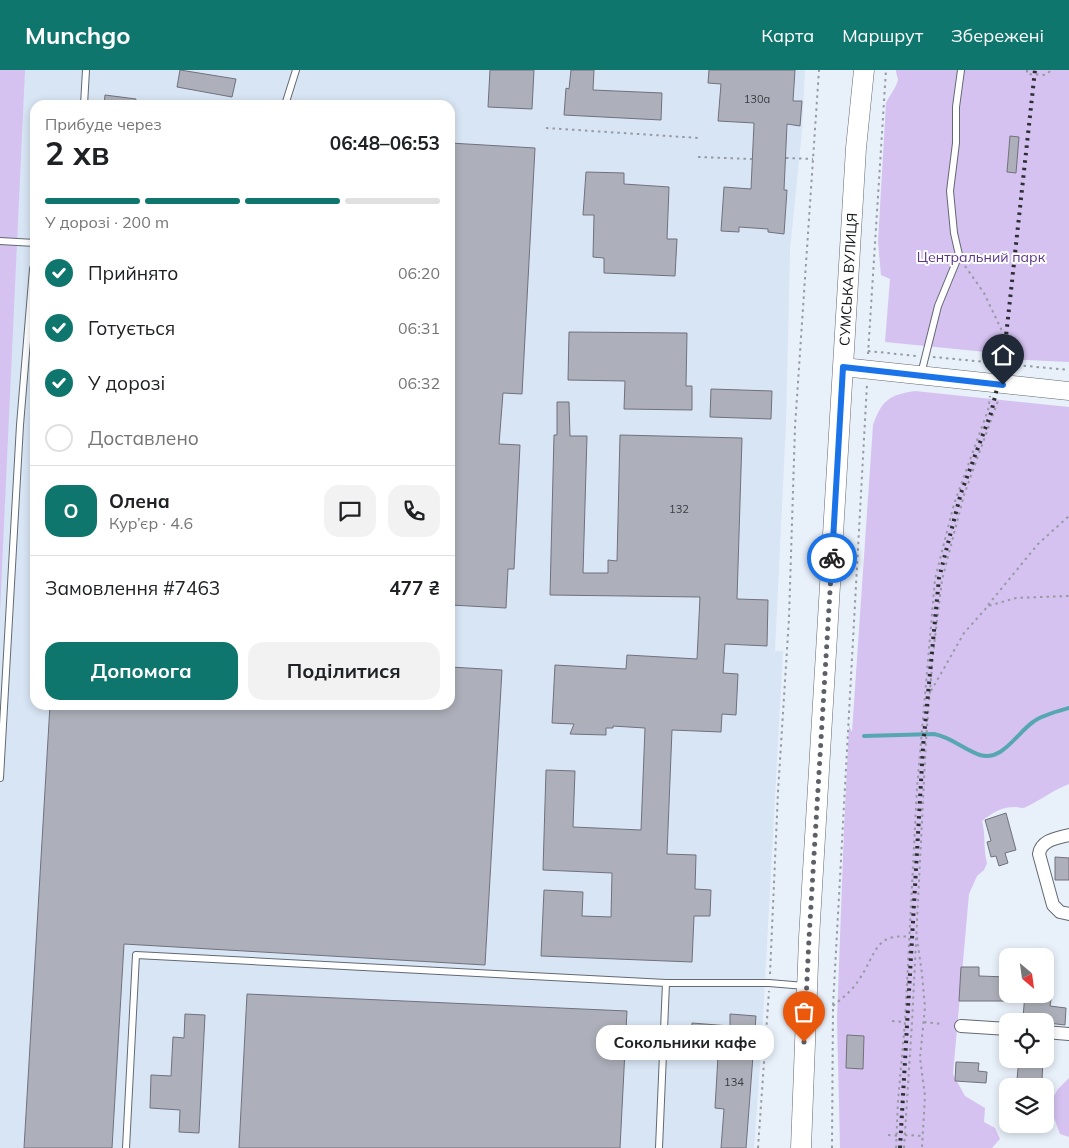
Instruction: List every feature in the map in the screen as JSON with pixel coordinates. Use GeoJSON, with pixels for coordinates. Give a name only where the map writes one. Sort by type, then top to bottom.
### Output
{"type":"FeatureCollection","features":[{"type":"Feature","properties":{"kind":"main road","name":"СУМСЬКА ВУЛИЦЯ"},"geometry":{"type":"LineString","coordinates":[[801,1148],[806,986],[856,148],[864,70]]}},
{"type":"Feature","properties":{"kind":"main road"},"geometry":{"type":"LineString","coordinates":[[843,367],[1069,391]]}},
{"type":"Feature","properties":{"kind":"street"},"geometry":{"type":"LineString","coordinates":[[1069,835],[1048,841],[1041,846],[1039,854],[1053,905],[1060,912],[1069,914]]}},
{"type":"Feature","properties":{"kind":"street"},"geometry":{"type":"LineString","coordinates":[[961,1026],[999,1028]]}},
{"type":"Feature","properties":{"kind":"street"},"geometry":{"type":"LineString","coordinates":[[1054,1033],[1069,1034]]}},
{"type":"Feature","properties":{"kind":"lane"},"geometry":{"type":"LineString","coordinates":[[84,100],[86,70]]}},
{"type":"Feature","properties":{"kind":"lane"},"geometry":{"type":"LineString","coordinates":[[287,100],[296,70]]}},
{"type":"Feature","properties":{"kind":"lane"},"geometry":{"type":"LineString","coordinates":[[921,376],[938,306],[958,256],[950,191],[956,144],[956,107],[961,70]]}},
{"type":"Feature","properties":{"kind":"lane"},"geometry":{"type":"LineString","coordinates":[[0,240],[30,243]]}},
{"type":"Feature","properties":{"kind":"lane"},"geometry":{"type":"LineString","coordinates":[[0,778],[20,425],[30,295]]}},
{"type":"Feature","properties":{"kind":"lane"},"geometry":{"type":"LineString","coordinates":[[126,1148],[136,955],[666,984],[770,983],[806,986]]}},
{"type":"Feature","properties":{"kind":"lane"},"geometry":{"type":"LineString","coordinates":[[659,1148],[666,984]]}},
{"type":"Feature","properties":{"kind":"path"},"geometry":{"type":"LineString","coordinates":[[758,1148],[770,983],[778,792],[789,618],[795,427],[819,70]]}},
{"type":"Feature","properties":{"kind":"path"},"geometry":{"type":"LineString","coordinates":[[832,1148],[833,1006],[868,351],[886,70]]}},
{"type":"Feature","properties":{"kind":"path"},"geometry":{"type":"LineString","coordinates":[[1027,70],[1027,74],[1046,75],[1051,70]]}},
{"type":"Feature","properties":{"kind":"path"},"geometry":{"type":"LineString","coordinates":[[546,128],[699,138]]}},
{"type":"Feature","properties":{"kind":"path"},"geometry":{"type":"LineString","coordinates":[[698,158],[752,159]]}},
{"type":"Feature","properties":{"kind":"path"},"geometry":{"type":"LineString","coordinates":[[786,158],[813,159]]}},
{"type":"Feature","properties":{"kind":"path"},"geometry":{"type":"LineString","coordinates":[[958,256],[984,293],[1002,330],[998,364]]}},
{"type":"Feature","properties":{"kind":"path"},"geometry":{"type":"LineString","coordinates":[[868,351],[1069,370]]}},
{"type":"Feature","properties":{"kind":"path"},"geometry":{"type":"LineString","coordinates":[[896,1148],[899,1136],[898,1101],[905,1022],[908,936],[920,740],[935,579],[954,504],[988,410],[990,396]]}},
{"type":"Feature","properties":{"kind":"path"},"geometry":{"type":"LineString","coordinates":[[904,1148],[917,938],[926,740],[944,568],[964,495],[999,398]]}},
{"type":"Feature","properties":{"kind":"path"},"geometry":{"type":"LineString","coordinates":[[930,692],[964,634],[1038,544],[1069,516]]}},
{"type":"Feature","properties":{"kind":"path"},"geometry":{"type":"LineString","coordinates":[[988,606],[1016,598],[1069,596]]}},
{"type":"Feature","properties":{"kind":"path"},"geometry":{"type":"LineString","coordinates":[[833,1006],[859,981],[879,945],[890,938],[900,935],[917,938]]}},
{"type":"Feature","properties":{"kind":"path"},"geometry":{"type":"LineString","coordinates":[[917,938],[922,974],[924,1022],[920,1058],[926,1096],[922,1148]]}},
{"type":"Feature","properties":{"kind":"path"},"geometry":{"type":"LineString","coordinates":[[892,1021],[905,1022]]}},
{"type":"Feature","properties":{"kind":"path"},"geometry":{"type":"LineString","coordinates":[[924,1022],[942,1024]]}},
{"type":"Feature","properties":{"kind":"path"},"geometry":{"type":"LineString","coordinates":[[888,1135],[899,1136]]}},
{"type":"Feature","properties":{"kind":"path"},"geometry":{"type":"LineString","coordinates":[[904,1135],[923,1136]]}},
{"type":"Feature","properties":{"kind":"shaded area"},"geometry":{"type":"Polygon","coordinates":[[[0,70],[805,70],[802,131],[790,250],[786,423],[775,651],[783,651],[754,1148],[0,1148],[0,70]]]}},
{"type":"Feature","properties":{"kind":"green space"},"geometry":{"type":"Polygon","coordinates":[[[0,70],[25,70],[0,611],[0,70]]]}},
{"type":"Feature","properties":{"kind":"green space","name":"Центральний парк"},"geometry":{"type":"Polygon","coordinates":[[[896,70],[1069,70],[1069,362],[1006,359],[1006,354],[885,342],[890,279],[881,275],[878,242],[886,103],[898,81],[896,70]]]}},
{"type":"Feature","properties":{"kind":"green space"},"geometry":{"type":"Polygon","coordinates":[[[915,391],[1069,407],[1069,784],[1026,807],[1001,809],[982,821],[987,863],[984,870],[977,876],[969,894],[953,1074],[965,1096],[985,1108],[984,1122],[995,1128],[1000,1139],[992,1148],[840,1148],[837,1019],[844,829],[849,726],[852,732],[873,425],[883,404],[899,394],[915,391]]]}},
{"type":"Feature","properties":{"kind":"green space"},"geometry":{"type":"Polygon","coordinates":[[[1069,1078],[1069,1137],[1060,1134],[1054,1118],[1054,1096],[1069,1078]]]}},
{"type":"Feature","properties":{"kind":"building"},"geometry":{"type":"Polygon","coordinates":[[[180,70],[236,79],[232,97],[177,87],[180,70]]]}},
{"type":"Feature","properties":{"kind":"building"},"geometry":{"type":"Polygon","coordinates":[[[490,70],[534,70],[532,109],[488,107],[490,70]]]}},
{"type":"Feature","properties":{"kind":"building"},"geometry":{"type":"Polygon","coordinates":[[[571,70],[594,70],[593,90],[662,93],[661,120],[564,115],[566,88],[569,89],[571,70]]]}},
{"type":"Feature","properties":{"kind":"building"},"geometry":{"type":"Polygon","coordinates":[[[709,70],[795,70],[793,101],[802,101],[800,126],[787,124],[784,190],[787,190],[784,234],[768,232],[768,229],[739,227],[739,232],[721,231],[724,187],[751,189],[754,123],[718,121],[721,84],[708,83],[709,70]]]}},
{"type":"Feature","properties":{"kind":"building"},"geometry":{"type":"Polygon","coordinates":[[[105,95],[136,99],[136,100],[104,100],[105,95]]]}},
{"type":"Feature","properties":{"kind":"building"},"geometry":{"type":"Polygon","coordinates":[[[1010,136],[1019,137],[1016,173],[1007,172],[1010,136]]]}},
{"type":"Feature","properties":{"kind":"building"},"geometry":{"type":"Polygon","coordinates":[[[455,143],[535,148],[522,394],[503,393],[499,444],[520,445],[514,569],[508,569],[506,608],[455,605],[455,143]]]}},
{"type":"Feature","properties":{"kind":"building"},"geometry":{"type":"Polygon","coordinates":[[[586,172],[624,173],[624,184],[669,187],[667,239],[677,239],[675,276],[604,273],[604,258],[593,257],[594,215],[583,215],[586,172]]]}},
{"type":"Feature","properties":{"kind":"building"},"geometry":{"type":"Polygon","coordinates":[[[569,332],[687,333],[686,386],[692,386],[692,410],[624,409],[625,381],[568,380],[569,332]]]}},
{"type":"Feature","properties":{"kind":"building"},"geometry":{"type":"Polygon","coordinates":[[[711,389],[772,391],[771,419],[710,417],[711,389]]]}},
{"type":"Feature","properties":{"kind":"building"},"geometry":{"type":"Polygon","coordinates":[[[557,402],[569,402],[570,436],[587,436],[583,573],[608,573],[608,560],[617,561],[620,435],[742,438],[737,599],[768,600],[767,646],[725,644],[723,673],[738,674],[736,715],[722,714],[721,732],[672,730],[667,854],[696,855],[695,889],[711,890],[710,916],[694,916],[692,962],[541,956],[544,890],[583,892],[582,916],[611,917],[612,873],[543,870],[546,770],[575,771],[573,827],[641,830],[645,728],[613,726],[613,728],[606,728],[606,735],[570,734],[574,724],[552,723],[555,665],[626,669],[627,655],[697,659],[700,597],[550,595],[554,435],[557,435],[557,402]]]}},
{"type":"Feature","properties":{"kind":"building"},"geometry":{"type":"Polygon","coordinates":[[[455,667],[502,670],[485,965],[124,944],[112,1148],[24,1148],[50,710],[455,710],[455,667]]]}},
{"type":"Feature","properties":{"kind":"building"},"geometry":{"type":"Polygon","coordinates":[[[1006,813],[1016,850],[1005,853],[1008,863],[999,866],[996,856],[991,857],[987,842],[991,841],[985,820],[1006,813]]]}},
{"type":"Feature","properties":{"kind":"building"},"geometry":{"type":"Polygon","coordinates":[[[1055,857],[1069,858],[1069,880],[1055,880],[1055,857]]]}},
{"type":"Feature","properties":{"kind":"building"},"geometry":{"type":"Polygon","coordinates":[[[961,967],[979,967],[979,976],[999,977],[999,1001],[959,1001],[961,967]]]}},
{"type":"Feature","properties":{"kind":"building"},"geometry":{"type":"Polygon","coordinates":[[[247,994],[627,1011],[620,1148],[239,1148],[247,994]]]}},
{"type":"Feature","properties":{"kind":"building"},"geometry":{"type":"Polygon","coordinates":[[[1024,1003],[1050,1003],[1050,1006],[1066,1008],[1065,1025],[1054,1024],[1054,1013],[1023,1013],[1024,1003]]]}},
{"type":"Feature","properties":{"kind":"building"},"geometry":{"type":"Polygon","coordinates":[[[185,1014],[205,1015],[199,1133],[179,1132],[180,1110],[150,1108],[151,1075],[171,1076],[173,1037],[184,1038],[185,1014]]]}},
{"type":"Feature","properties":{"kind":"building"},"geometry":{"type":"Polygon","coordinates":[[[730,1014],[756,1016],[746,1148],[721,1148],[724,1109],[715,1108],[718,1056],[690,1054],[692,1023],[730,1026],[730,1014]]]}},
{"type":"Feature","properties":{"kind":"building"},"geometry":{"type":"Polygon","coordinates":[[[847,1035],[864,1036],[863,1069],[846,1068],[847,1035]]]}},
{"type":"Feature","properties":{"kind":"building"},"geometry":{"type":"Polygon","coordinates":[[[956,1062],[979,1063],[978,1071],[987,1072],[986,1083],[955,1081],[956,1062]]]}},
{"type":"Feature","properties":{"kind":"building"},"geometry":{"type":"Polygon","coordinates":[[[1018,1068],[1043,1068],[1042,1078],[1017,1078],[1018,1068]]]}},
{"type":"Feature","properties":{"kind":"waterway"},"geometry":{"type":"LineString","coordinates":[[864,736],[934,734],[980,755],[988,756],[1002,751],[1037,720],[1069,708]]}},
{"type":"Feature","properties":{"kind":"railway"},"geometry":{"type":"LineString","coordinates":[[900,1148],[923,747],[939,578],[961,493],[991,413],[1003,364],[1035,70]]}},
{"type":"Feature","properties":{"kind":"way so far"},"geometry":{"type":"LineString","coordinates":[[804,1042],[832,558]]}},
{"type":"Feature","properties":{"kind":"place","name":"Сокольники кафе"},"geometry":{"type":"Point","coordinates":[804,1042]}},
{"type":"Feature","properties":{"kind":"route"},"geometry":{"type":"LineString","coordinates":[[832,558],[843,367],[1003,385]]}}]}
